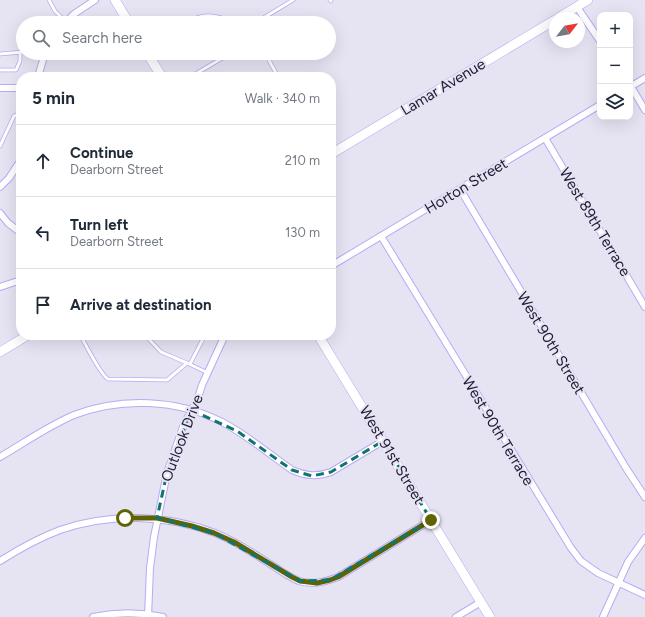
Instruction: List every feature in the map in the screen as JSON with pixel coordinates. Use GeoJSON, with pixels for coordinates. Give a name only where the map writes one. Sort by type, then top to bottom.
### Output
{"type":"FeatureCollection","features":[{"type":"Feature","properties":{"kind":"street"},"geometry":{"type":"LineString","coordinates":[[72,16],[95,0]]}},
{"type":"Feature","properties":{"kind":"street"},"geometry":{"type":"LineString","coordinates":[[115,0],[125,16]]}},
{"type":"Feature","properties":{"kind":"street"},"geometry":{"type":"LineString","coordinates":[[568,12],[588,0]]}},
{"type":"Feature","properties":{"kind":"street"},"geometry":{"type":"LineString","coordinates":[[577,7],[597,37]]}},
{"type":"Feature","properties":{"kind":"street","name":"Lamar Avenue"},"geometry":{"type":"LineString","coordinates":[[336,150],[549,24]]}},
{"type":"Feature","properties":{"kind":"street"},"geometry":{"type":"LineString","coordinates":[[40,72],[44,60]]}},
{"type":"Feature","properties":{"kind":"street"},"geometry":{"type":"LineString","coordinates":[[151,60],[159,72]]}},
{"type":"Feature","properties":{"kind":"street"},"geometry":{"type":"LineString","coordinates":[[633,84],[645,78]]}},
{"type":"Feature","properties":{"kind":"street"},"geometry":{"type":"LineString","coordinates":[[0,88],[16,88]]}},
{"type":"Feature","properties":{"kind":"street"},"geometry":{"type":"LineString","coordinates":[[633,91],[645,110]]}},
{"type":"Feature","properties":{"kind":"street","name":"Horton Street"},"geometry":{"type":"LineString","coordinates":[[336,263],[597,107]]}},
{"type":"Feature","properties":{"kind":"street","name":"West 89th Terrace"},"geometry":{"type":"LineString","coordinates":[[545,138],[645,307]]}},
{"type":"Feature","properties":{"kind":"street"},"geometry":{"type":"LineString","coordinates":[[0,187],[9,178],[16,168]]}},
{"type":"Feature","properties":{"kind":"street","name":"West 90th Street"},"geometry":{"type":"LineString","coordinates":[[460,189],[626,468],[645,497]]}},
{"type":"Feature","properties":{"kind":"street"},"geometry":{"type":"LineString","coordinates":[[0,213],[8,223],[16,229]]}},
{"type":"Feature","properties":{"kind":"street","name":"West 90th Terrace"},"geometry":{"type":"LineString","coordinates":[[381,236],[570,548],[589,567],[618,583],[645,595]]}},
{"type":"Feature","properties":{"kind":"street"},"geometry":{"type":"LineString","coordinates":[[0,287],[16,282]]}},
{"type":"Feature","properties":{"kind":"street"},"geometry":{"type":"LineString","coordinates":[[0,352],[20,340]]}},
{"type":"Feature","properties":{"kind":"street","name":"Outlook Drive"},"geometry":{"type":"LineString","coordinates":[[148,616],[150,568],[157,518],[167,474],[184,424],[196,401],[223,340]]}},
{"type":"Feature","properties":{"kind":"street","name":"West 91st Street"},"geometry":{"type":"LineString","coordinates":[[321,340],[490,617]]}},
{"type":"Feature","properties":{"kind":"street"},"geometry":{"type":"LineString","coordinates":[[0,457],[57,423],[74,415],[112,405],[152,403],[168,404],[205,414],[237,431],[292,470],[307,475],[322,475],[331,472],[383,441]]}},
{"type":"Feature","properties":{"kind":"street"},"geometry":{"type":"LineString","coordinates":[[0,561],[38,539],[78,524],[125,518],[157,518],[214,533],[248,550],[300,581],[317,583],[338,577],[431,520]]}},
{"type":"Feature","properties":{"kind":"street"},"geometry":{"type":"LineString","coordinates":[[603,617],[628,562],[645,538]]}},
{"type":"Feature","properties":{"kind":"street"},"geometry":{"type":"LineString","coordinates":[[456,617],[481,602]]}},
{"type":"Feature","properties":{"kind":"street"},"geometry":{"type":"LineString","coordinates":[[93,617],[120,613],[163,617]]}},
{"type":"Feature","properties":{"kind":"lane"},"geometry":{"type":"LineString","coordinates":[[49,0],[60,16]]}},
{"type":"Feature","properties":{"kind":"lane"},"geometry":{"type":"LineString","coordinates":[[267,16],[293,0]]}},
{"type":"Feature","properties":{"kind":"lane"},"geometry":{"type":"LineString","coordinates":[[200,16],[214,16]]}},
{"type":"Feature","properties":{"kind":"lane"},"geometry":{"type":"LineString","coordinates":[[0,54],[16,53]]}},
{"type":"Feature","properties":{"kind":"lane"},"geometry":{"type":"LineString","coordinates":[[0,70],[16,70],[20,60]]}},
{"type":"Feature","properties":{"kind":"lane"},"geometry":{"type":"LineString","coordinates":[[199,72],[219,60]]}},
{"type":"Feature","properties":{"kind":"lane"},"geometry":{"type":"LineString","coordinates":[[269,60],[275,72]]}},
{"type":"Feature","properties":{"kind":"lane"},"geometry":{"type":"LineString","coordinates":[[0,146],[14,116],[16,115]]}},
{"type":"Feature","properties":{"kind":"lane"},"geometry":{"type":"LineString","coordinates":[[83,340],[108,379],[167,380],[187,362]]}},
{"type":"Feature","properties":{"kind":"lane"},"geometry":{"type":"LineString","coordinates":[[150,340],[161,352],[187,362],[208,373]]}},
{"type":"Feature","properties":{"kind":"lane"},"geometry":{"type":"LineString","coordinates":[[190,364],[202,340]]}},
{"type":"Feature","properties":{"kind":"highlighted area"},"geometry":{"type":"Polygon","coordinates":[[[191,410],[237,431],[292,470],[312,476],[331,472],[383,441],[431,520],[330,580],[300,581],[214,533],[157,518],[167,473],[191,410]]]}},
{"type":"Feature","properties":{"kind":"route"},"geometry":{"type":"LineString","coordinates":[[125,518],[157,518],[214,533],[234,542],[292,577],[300,581],[310,583],[317,583],[338,577],[431,520]]}}]}
